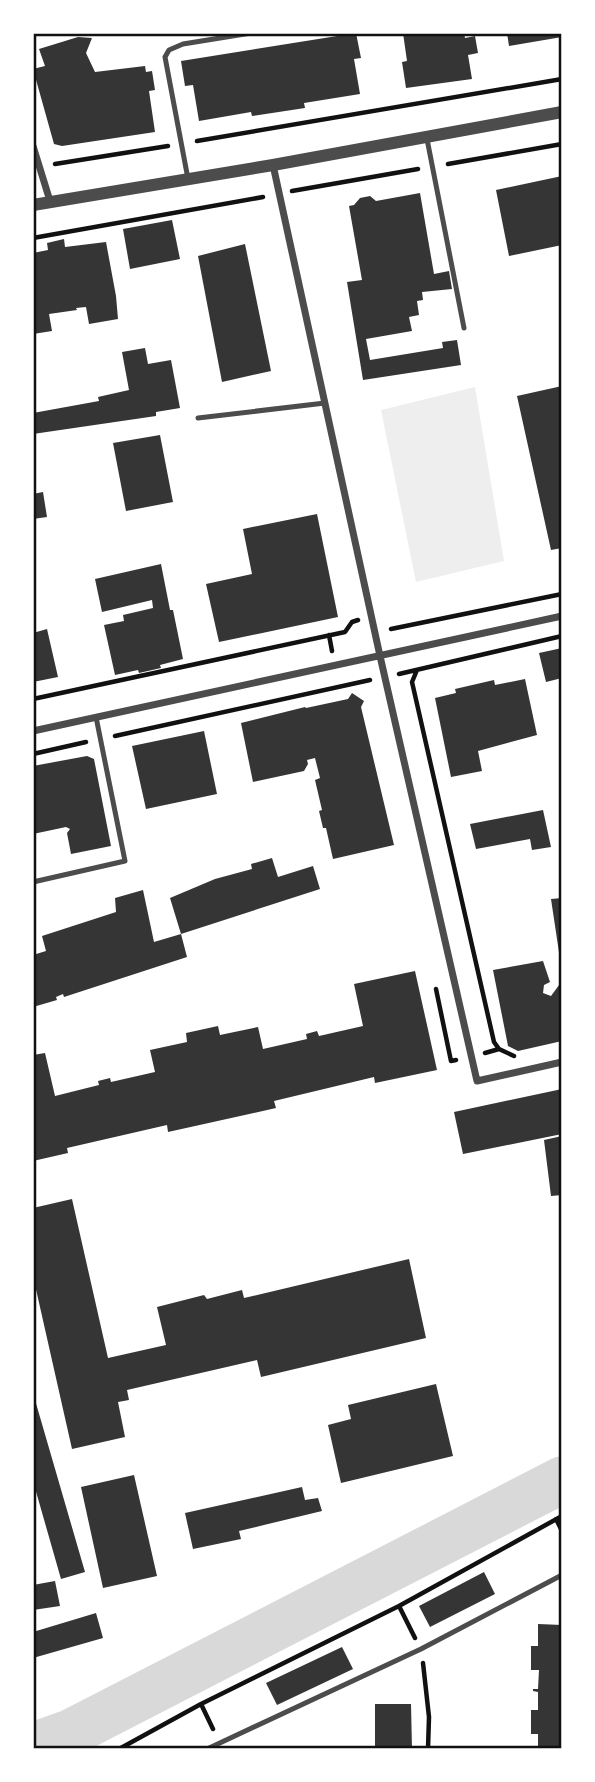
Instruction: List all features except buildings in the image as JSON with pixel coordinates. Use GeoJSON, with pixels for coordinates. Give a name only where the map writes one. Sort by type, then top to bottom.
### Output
{"type":"FeatureCollection","features":[{"type":"Feature","properties":{"kind":"street"},"geometry":{"type":"LineString","coordinates":[[33,205],[273,165],[562,112]]}},
{"type":"Feature","properties":{"kind":"street"},"geometry":{"type":"LineString","coordinates":[[33,146],[50,201]]}},
{"type":"Feature","properties":{"kind":"street"},"geometry":{"type":"LineString","coordinates":[[273,165],[384,677],[477,1081],[562,1062]]}},
{"type":"Feature","properties":{"kind":"street"},"geometry":{"type":"LineString","coordinates":[[33,731],[562,616]]}},
{"type":"Feature","properties":{"kind":"lane"},"geometry":{"type":"LineString","coordinates":[[188,178],[166,57],[169,50],[183,44],[251,33]]}},
{"type":"Feature","properties":{"kind":"lane"},"geometry":{"type":"LineString","coordinates":[[427,137],[464,328]]}},
{"type":"Feature","properties":{"kind":"lane"},"geometry":{"type":"LineString","coordinates":[[198,418],[325,403]]}},
{"type":"Feature","properties":{"kind":"lane"},"geometry":{"type":"LineString","coordinates":[[33,882],[125,861],[96,718]]}},
{"type":"Feature","properties":{"kind":"lane"},"geometry":{"type":"LineString","coordinates":[[207,1749],[421,1649],[562,1575]]}},
{"type":"Feature","properties":{"kind":"path"},"geometry":{"type":"LineString","coordinates":[[39,166],[562,79]]}},
{"type":"Feature","properties":{"kind":"path"},"geometry":{"type":"LineString","coordinates":[[33,699],[345,632],[352,622],[371,617],[392,630],[562,594]]}},
{"type":"Feature","properties":{"kind":"path"},"geometry":{"type":"LineString","coordinates":[[33,754],[562,636]]}},
{"type":"Feature","properties":{"kind":"path"},"geometry":{"type":"LineString","coordinates":[[119,1749],[201,1704],[399,1606],[559,1518],[562,1531]]}},
{"type":"Feature","properties":{"kind":"path"},"geometry":{"type":"LineString","coordinates":[[399,1606],[421,1649],[429,1717],[428,1749]]}},
{"type":"Feature","properties":{"kind":"path"},"geometry":{"type":"LineString","coordinates":[[201,1704],[220,1743]]}},
{"type":"Feature","properties":{"kind":"shaded area"},"geometry":{"type":"Polygon","coordinates":[[[475,387],[504,561],[416,582],[381,410],[475,387]]]}},
{"type":"Feature","properties":{"kind":"waterway"},"geometry":{"type":"LineString","coordinates":[[33,1746],[72,1732],[562,1480]]}}]}
